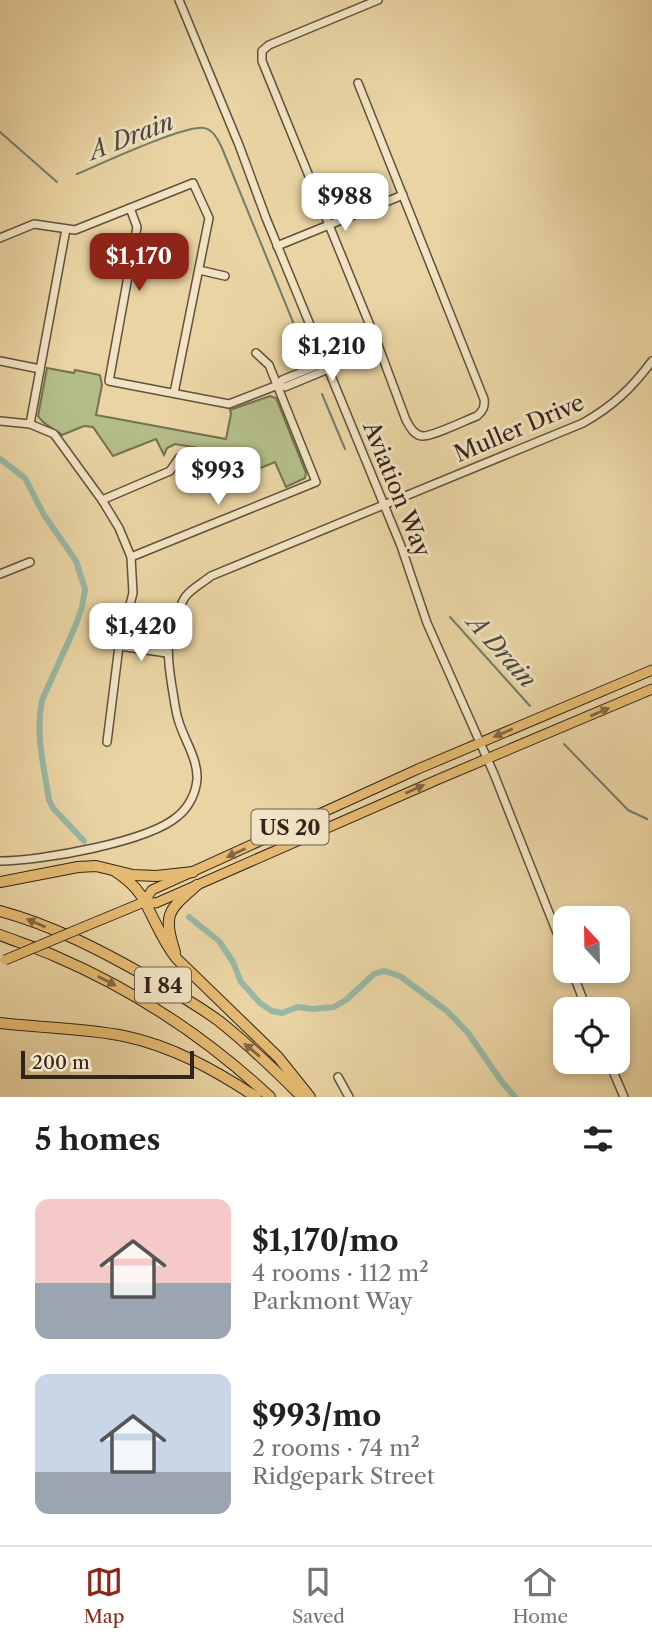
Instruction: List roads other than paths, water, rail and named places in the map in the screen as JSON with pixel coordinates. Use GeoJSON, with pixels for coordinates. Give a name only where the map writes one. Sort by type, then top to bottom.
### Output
{"type":"FeatureCollection","features":[{"type":"Feature","properties":{"kind":"highway","name":"US 20"},"geometry":{"type":"LineString","coordinates":[[0,882],[96,866],[133,875],[156,876],[193,872]]}},
{"type":"Feature","properties":{"kind":"highway"},"geometry":{"type":"LineString","coordinates":[[115,871],[139,892],[166,946],[177,959],[278,1057],[310,1097]]}},
{"type":"Feature","properties":{"kind":"highway"},"geometry":{"type":"LineString","coordinates":[[177,959],[168,926],[169,917],[174,906],[197,885]]}},
{"type":"Feature","properties":{"kind":"highway","name":"I 84"},"geometry":{"type":"LineString","coordinates":[[0,911],[94,946],[181,995],[223,1025],[268,1063],[302,1097]]}},
{"type":"Feature","properties":{"kind":"highway","name":"I 84"},"geometry":{"type":"LineString","coordinates":[[0,935],[55,956],[139,998],[206,1044],[270,1097]]}},
{"type":"Feature","properties":{"kind":"highway"},"geometry":{"type":"LineString","coordinates":[[0,1023],[91,1031],[161,1046],[200,1063],[256,1097]]}},
{"type":"Feature","properties":{"kind":"main road","name":"US 20"},"geometry":{"type":"LineString","coordinates":[[144,902],[152,890],[369,790],[652,670]]}},
{"type":"Feature","properties":{"kind":"main road","name":"US 20"},"geometry":{"type":"LineString","coordinates":[[3,961],[144,902],[156,903],[652,689]]}},
{"type":"Feature","properties":{"kind":"main road"},"geometry":{"type":"LineString","coordinates":[[299,841],[296,833],[298,831],[350,806],[369,790]]}},
{"type":"Feature","properties":{"kind":"street"},"geometry":{"type":"LineString","coordinates":[[358,83],[482,391],[485,405],[482,412],[426,436],[416,433],[406,420],[262,61],[262,51],[269,45],[379,0]]}},
{"type":"Feature","properties":{"kind":"street","name":"Aviation Way"},"geometry":{"type":"LineString","coordinates":[[181,1],[277,246],[401,546],[432,636],[487,758],[553,923]]}},
{"type":"Feature","properties":{"kind":"street"},"geometry":{"type":"LineString","coordinates":[[0,238],[34,225],[75,230],[193,183],[209,218],[174,393]]}},
{"type":"Feature","properties":{"kind":"street"},"geometry":{"type":"LineString","coordinates":[[277,246],[403,195]]}},
{"type":"Feature","properties":{"kind":"street"},"geometry":{"type":"LineString","coordinates":[[130,208],[137,227],[109,381],[229,404],[278,385],[282,380],[326,366],[369,344],[378,345]]}},
{"type":"Feature","properties":{"kind":"street"},"geometry":{"type":"LineString","coordinates":[[30,424],[66,229]]}},
{"type":"Feature","properties":{"kind":"street"},"geometry":{"type":"LineString","coordinates":[[199,270],[225,276]]}},
{"type":"Feature","properties":{"kind":"street"},"geometry":{"type":"LineString","coordinates":[[131,557],[316,482],[269,365],[256,353]]}},
{"type":"Feature","properties":{"kind":"street","name":"Muller Drive"},"geometry":{"type":"LineString","coordinates":[[167,653],[173,624],[186,596],[211,576],[583,423],[603,412],[624,395],[652,360]]}},
{"type":"Feature","properties":{"kind":"street"},"geometry":{"type":"LineString","coordinates":[[0,361],[40,369]]}},
{"type":"Feature","properties":{"kind":"street"},"geometry":{"type":"LineString","coordinates":[[0,421],[30,424],[54,435],[102,500],[119,528],[131,557],[133,593],[119,646],[107,741]]}},
{"type":"Feature","properties":{"kind":"street"},"geometry":{"type":"LineString","coordinates":[[102,500],[170,471],[179,458]]}},
{"type":"Feature","properties":{"kind":"street"},"geometry":{"type":"LineString","coordinates":[[0,574],[30,562]]}},
{"type":"Feature","properties":{"kind":"street"},"geometry":{"type":"LineString","coordinates":[[0,860],[78,852],[126,840],[163,826],[178,817],[187,807],[195,792],[197,767],[177,718],[167,653],[119,646]]}},
{"type":"Feature","properties":{"kind":"street"},"geometry":{"type":"LineString","coordinates":[[614,1074],[624,1097]]}},
{"type":"Feature","properties":{"kind":"street"},"geometry":{"type":"LineString","coordinates":[[338,1077],[348,1097]]}},
{"type":"Feature","properties":{"kind":"waterway","name":"A Drain"},"geometry":{"type":"LineString","coordinates":[[77,174],[179,133],[204,128],[210,131],[222,148],[304,349]]}},
{"type":"Feature","properties":{"kind":"waterway","name":"A Drain"},"geometry":{"type":"LineString","coordinates":[[0,132],[57,182]]}},
{"type":"Feature","properties":{"kind":"waterway","name":"A Drain"},"geometry":{"type":"LineString","coordinates":[[322,394],[345,449]]}},
{"type":"Feature","properties":{"kind":"waterway"},"geometry":{"type":"LineString","coordinates":[[0,459],[25,478],[44,515],[76,561],[85,589],[75,627],[42,700],[39,725],[49,800],[53,808],[84,841]]}},
{"type":"Feature","properties":{"kind":"waterway","name":"A Drain"},"geometry":{"type":"LineString","coordinates":[[450,617],[530,706]]}},
{"type":"Feature","properties":{"kind":"waterway","name":"A Drain"},"geometry":{"type":"LineString","coordinates":[[564,744],[628,810],[647,819]]}},
{"type":"Feature","properties":{"kind":"waterway"},"geometry":{"type":"LineString","coordinates":[[189,917],[219,941],[233,962],[241,982],[260,1003],[272,1011],[282,1013],[298,1007],[334,1007],[346,1000],[374,974],[384,971],[400,976],[455,1019],[515,1097]]}}]}
